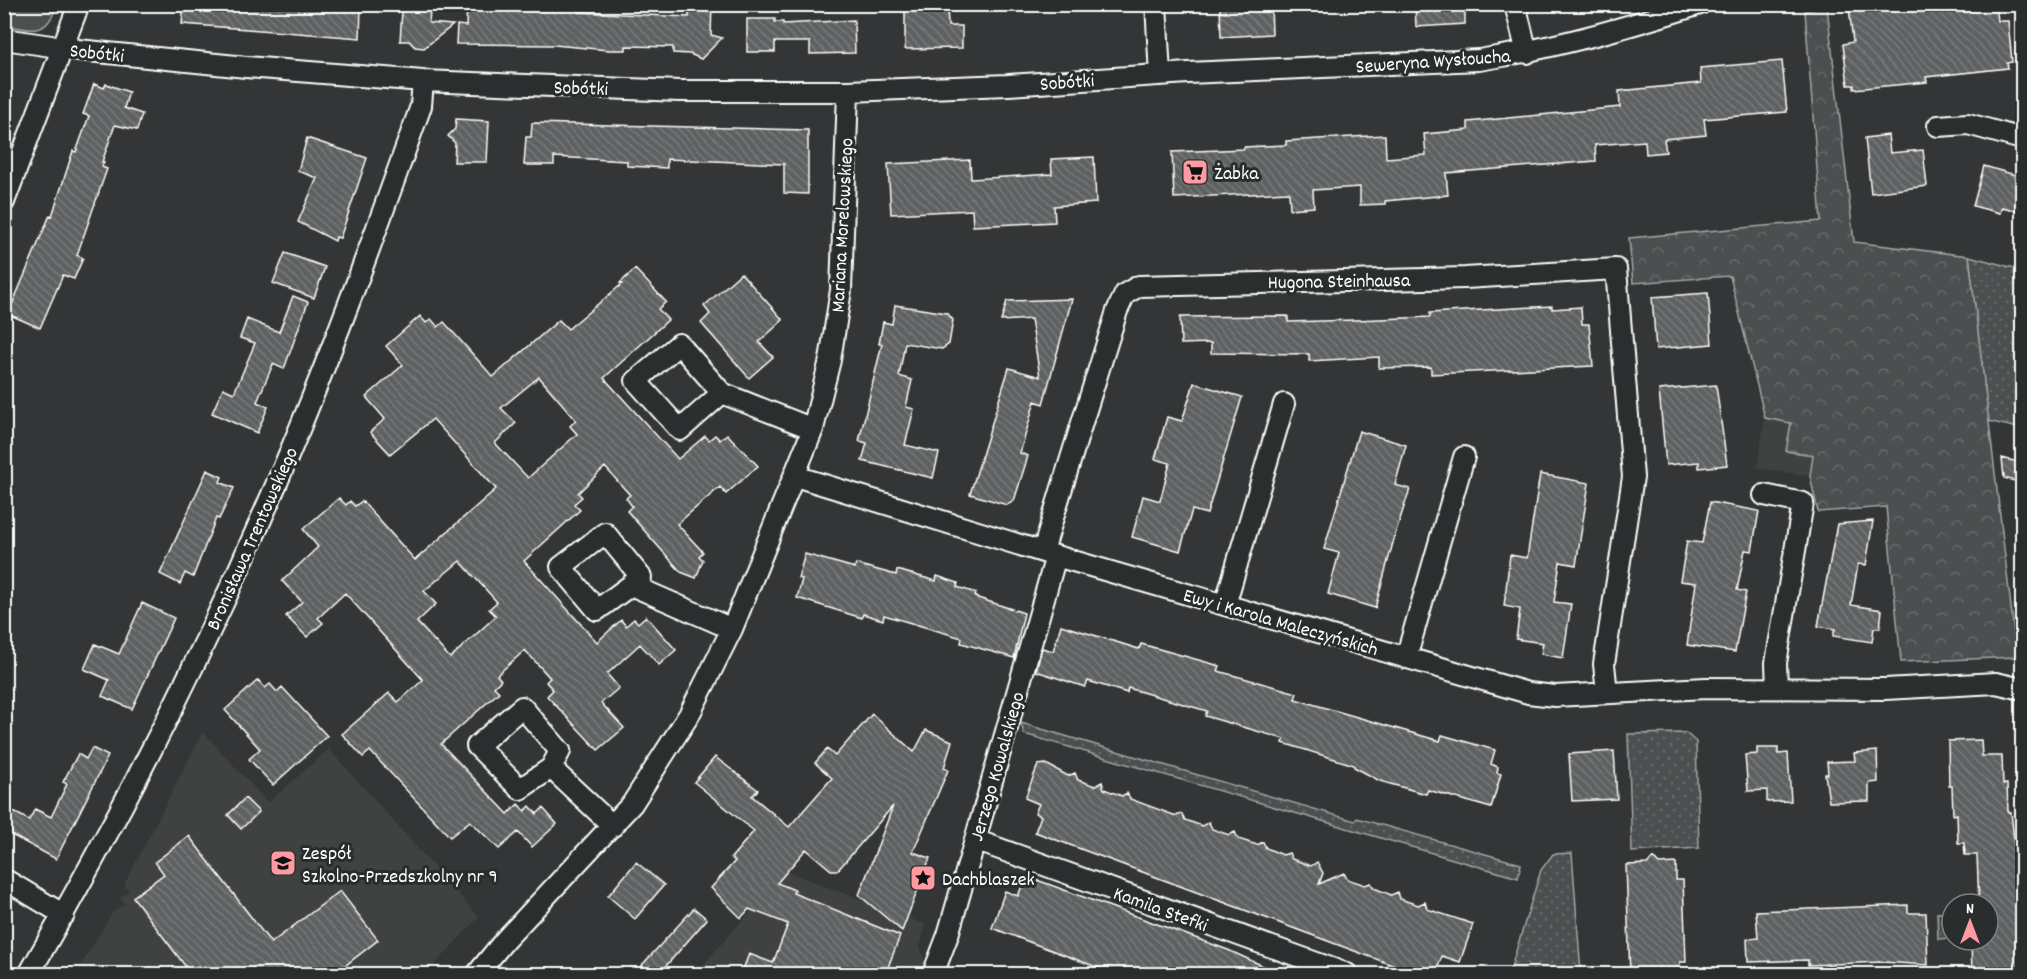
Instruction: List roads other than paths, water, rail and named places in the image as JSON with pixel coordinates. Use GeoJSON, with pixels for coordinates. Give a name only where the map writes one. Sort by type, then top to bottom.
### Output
{"type":"FeatureCollection","features":[{"type":"Feature","properties":{"kind":"street"},"geometry":{"type":"LineString","coordinates":[[4,202],[79,4]]}},
{"type":"Feature","properties":{"kind":"street"},"geometry":{"type":"LineString","coordinates":[[1156,4],[1160,75]]}},
{"type":"Feature","properties":{"kind":"street"},"geometry":{"type":"LineString","coordinates":[[1515,4],[1527,53]]}},
{"type":"Feature","properties":{"kind":"street","name":"Seweryna Wysłoucha"},"geometry":{"type":"LineString","coordinates":[[1160,75],[1479,60],[1527,53],[1640,23],[1700,4]]}},
{"type":"Feature","properties":{"kind":"street","name":"Sobótki"},"geometry":{"type":"LineString","coordinates":[[4,39],[63,48],[246,67],[423,81],[680,91],[848,91],[1008,85],[1160,75]]}},
{"type":"Feature","properties":{"kind":"street","name":"Bronisława Trentowskiego"},"geometry":{"type":"LineString","coordinates":[[29,975],[64,915],[164,723],[292,448],[350,305],[421,106],[423,81]]}},
{"type":"Feature","properties":{"kind":"street","name":"Mariana Morelowskiego"},"geometry":{"type":"LineString","coordinates":[[477,975],[505,940],[632,804],[689,715],[732,629],[813,429],[830,360],[841,290],[848,91]]}},
{"type":"Feature","properties":{"kind":"street"},"geometry":{"type":"LineString","coordinates":[[1938,126],[1968,124],[2022,139]]}},
{"type":"Feature","properties":{"kind":"street","name":"Hugona Steinhausa"},"geometry":{"type":"LineString","coordinates":[[1050,554],[1070,456],[1083,424],[1117,311],[1125,294],[1139,286],[1465,278],[1616,268],[1633,477],[1604,664],[1607,693]]}},
{"type":"Feature","properties":{"kind":"street"},"geometry":{"type":"LineString","coordinates":[[722,393],[813,429]]}},
{"type":"Feature","properties":{"kind":"street"},"geometry":{"type":"LineString","coordinates":[[1226,605],[1284,404]]}},
{"type":"Feature","properties":{"kind":"street"},"geometry":{"type":"LineString","coordinates":[[1406,658],[1464,457]]}},
{"type":"Feature","properties":{"kind":"street","name":"Ewy i Karola Maleczyńskich"},"geometry":{"type":"LineString","coordinates":[[795,476],[1050,554],[1528,693],[1554,696],[1706,688],[1886,689],[1996,684],[2022,689]]}},
{"type":"Feature","properties":{"kind":"street"},"geometry":{"type":"LineString","coordinates":[[1764,495],[1803,502],[1776,663],[1777,688]]}},
{"type":"Feature","properties":{"kind":"street","name":"Jerzego Kowalskiego"},"geometry":{"type":"LineString","coordinates":[[933,975],[948,935],[975,840],[1050,554]]}},
{"type":"Feature","properties":{"kind":"street"},"geometry":{"type":"LineString","coordinates":[[631,585],[732,629]]}},
{"type":"Feature","properties":{"kind":"street"},"geometry":{"type":"LineString","coordinates":[[551,768],[613,826]]}},
{"type":"Feature","properties":{"kind":"street","name":"Kamila Stefki"},"geometry":{"type":"LineString","coordinates":[[975,840],[1347,975]]}},
{"type":"Feature","properties":{"kind":"street"},"geometry":{"type":"LineString","coordinates":[[4,879],[64,915]]}},
{"type":"Feature","properties":{"kind":"place","name":"Żabka"},"geometry":{"type":"Point","coordinates":[1195,172]}},
{"type":"Feature","properties":{"kind":"place","name":"Zespół Szkolno-Przedszkolny nr 9"},"geometry":{"type":"Point","coordinates":[283,863]}},
{"type":"Feature","properties":{"kind":"place","name":"Dachblaszek"},"geometry":{"type":"Point","coordinates":[923,878]}}]}
